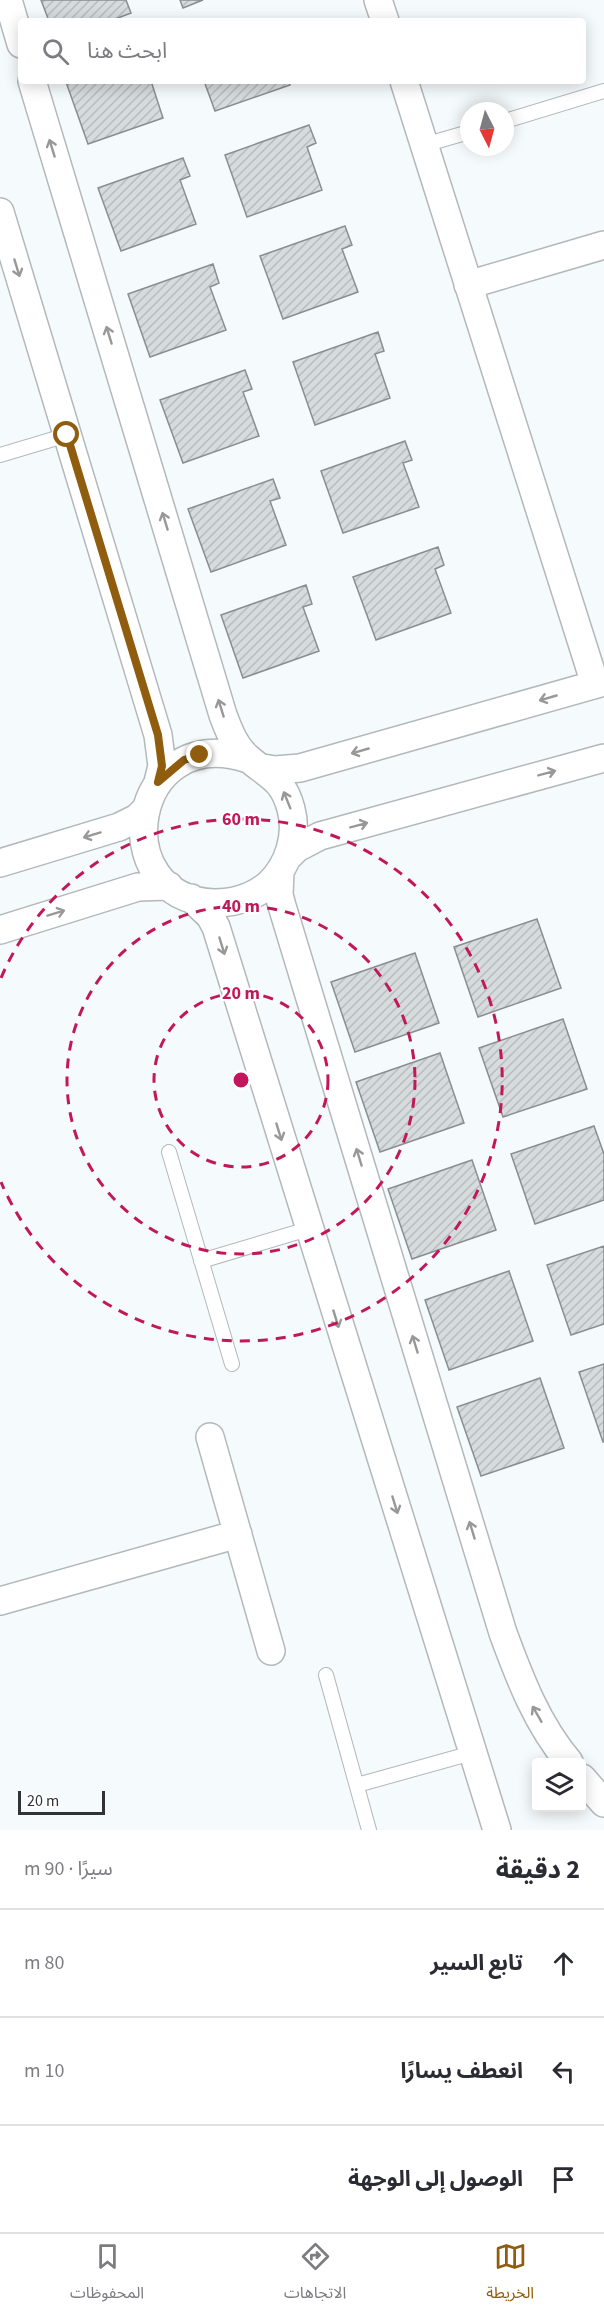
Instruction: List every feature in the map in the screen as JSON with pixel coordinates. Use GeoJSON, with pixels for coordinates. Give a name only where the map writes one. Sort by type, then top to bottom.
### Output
{"type":"FeatureCollection","features":[{"type":"Feature","properties":{"kind":"street"},"geometry":{"type":"LineString","coordinates":[[8,0],[18,34]]}},
{"type":"Feature","properties":{"kind":"street"},"geometry":{"type":"LineString","coordinates":[[378,0],[384,18]]}},
{"type":"Feature","properties":{"kind":"street"},"geometry":{"type":"LineString","coordinates":[[33,84],[223,715],[237,746],[280,786],[291,808],[294,824],[279,895],[502,1633],[525,1692],[556,1748],[565,1758]]}},
{"type":"Feature","properties":{"kind":"street"},"geometry":{"type":"LineString","coordinates":[[158,782],[177,765],[200,755],[233,754],[275,770],[300,768],[599,683],[468,285],[405,84]]}},
{"type":"Feature","properties":{"kind":"street"},"geometry":{"type":"LineString","coordinates":[[0,212],[158,735],[162,766],[158,782],[144,811],[129,824],[0,863]]}},
{"type":"Feature","properties":{"kind":"street"},"geometry":{"type":"LineString","coordinates":[[468,285],[604,245]]}},
{"type":"Feature","properties":{"kind":"street"},"geometry":{"type":"LineString","coordinates":[[0,930],[138,887],[180,892],[224,903],[240,900],[269,884],[302,844],[320,836],[604,758]]}},
{"type":"Feature","properties":{"kind":"street"},"geometry":{"type":"LineString","coordinates":[[144,811],[144,844],[153,867],[180,892],[201,906],[216,927],[308,1229],[497,1830]]}},
{"type":"Feature","properties":{"kind":"street"},"geometry":{"type":"LineString","coordinates":[[210,1437],[271,1651]]}},
{"type":"Feature","properties":{"kind":"street"},"geometry":{"type":"LineString","coordinates":[[0,1601],[238,1534]]}},
{"type":"Feature","properties":{"kind":"street"},"geometry":{"type":"LineString","coordinates":[[586,1783],[604,1803]]}},
{"type":"Feature","properties":{"kind":"lane"},"geometry":{"type":"LineString","coordinates":[[514,118],[604,91]]}},
{"type":"Feature","properties":{"kind":"lane"},"geometry":{"type":"LineString","coordinates":[[424,145],[460,135]]}},
{"type":"Feature","properties":{"kind":"lane"},"geometry":{"type":"LineString","coordinates":[[0,455],[67,435]]}},
{"type":"Feature","properties":{"kind":"lane"},"geometry":{"type":"LineString","coordinates":[[170,1152],[232,1364]]}},
{"type":"Feature","properties":{"kind":"lane"},"geometry":{"type":"LineString","coordinates":[[201,1261],[308,1229]]}},
{"type":"Feature","properties":{"kind":"lane"},"geometry":{"type":"LineString","coordinates":[[326,1675],[369,1830]]}},
{"type":"Feature","properties":{"kind":"lane"},"geometry":{"type":"LineString","coordinates":[[357,1785],[472,1753]]}},
{"type":"Feature","properties":{"kind":"building"},"geometry":{"type":"Polygon","coordinates":[[[41,0],[126,0],[131,13],[118,18],[48,18],[41,0]]]}},
{"type":"Feature","properties":{"kind":"building"},"geometry":{"type":"Polygon","coordinates":[[[180,0],[203,0],[183,8],[180,0]]]}},
{"type":"Feature","properties":{"kind":"building"},"geometry":{"type":"Polygon","coordinates":[[[67,84],[152,84],[163,118],[88,144],[67,84]]]}},
{"type":"Feature","properties":{"kind":"building"},"geometry":{"type":"Polygon","coordinates":[[[205,84],[290,84],[290,85],[215,111],[205,84]]]}},
{"type":"Feature","properties":{"kind":"building"},"geometry":{"type":"Polygon","coordinates":[[[309,125],[316,143],[307,147],[322,190],[247,217],[225,155],[309,125]]]}},
{"type":"Feature","properties":{"kind":"building"},"geometry":{"type":"Polygon","coordinates":[[[183,158],[190,176],[180,180],[196,224],[121,251],[98,188],[183,158]]]}},
{"type":"Feature","properties":{"kind":"building"},"geometry":{"type":"Polygon","coordinates":[[[345,226],[352,245],[342,249],[358,292],[283,319],[260,256],[345,226]]]}},
{"type":"Feature","properties":{"kind":"building"},"geometry":{"type":"Polygon","coordinates":[[[213,264],[219,283],[210,287],[226,330],[150,357],[128,294],[213,264]]]}},
{"type":"Feature","properties":{"kind":"building"},"geometry":{"type":"Polygon","coordinates":[[[378,332],[384,351],[375,354],[390,398],[315,425],[293,362],[378,332]]]}},
{"type":"Feature","properties":{"kind":"building"},"geometry":{"type":"Polygon","coordinates":[[[245,370],[252,389],[243,392],[259,436],[183,463],[160,400],[245,370]]]}},
{"type":"Feature","properties":{"kind":"building"},"geometry":{"type":"Polygon","coordinates":[[[405,441],[412,460],[403,463],[419,507],[343,533],[321,471],[405,441]]]}},
{"type":"Feature","properties":{"kind":"building"},"geometry":{"type":"Polygon","coordinates":[[[273,479],[280,498],[270,501],[286,545],[211,572],[188,509],[273,479]]]}},
{"type":"Feature","properties":{"kind":"building"},"geometry":{"type":"Polygon","coordinates":[[[438,547],[444,565],[435,569],[451,613],[376,640],[353,577],[438,547]]]}},
{"type":"Feature","properties":{"kind":"building"},"geometry":{"type":"Polygon","coordinates":[[[306,585],[312,604],[303,607],[319,651],[243,678],[221,615],[306,585]]]}},
{"type":"Feature","properties":{"kind":"building"},"geometry":{"type":"Polygon","coordinates":[[[537,919],[561,988],[478,1017],[454,947],[537,919]]]}},
{"type":"Feature","properties":{"kind":"building"},"geometry":{"type":"Polygon","coordinates":[[[415,953],[439,1023],[355,1052],[331,982],[415,953]]]}},
{"type":"Feature","properties":{"kind":"building"},"geometry":{"type":"Polygon","coordinates":[[[563,1019],[587,1089],[503,1117],[479,1048],[563,1019]]]}},
{"type":"Feature","properties":{"kind":"building"},"geometry":{"type":"Polygon","coordinates":[[[440,1053],[464,1123],[380,1152],[356,1082],[440,1053]]]}},
{"type":"Feature","properties":{"kind":"building"},"geometry":{"type":"Polygon","coordinates":[[[594,1126],[604,1154],[604,1200],[535,1224],[511,1154],[594,1126]]]}},
{"type":"Feature","properties":{"kind":"building"},"geometry":{"type":"Polygon","coordinates":[[[472,1160],[496,1230],[412,1259],[388,1189],[472,1160]]]}},
{"type":"Feature","properties":{"kind":"building"},"geometry":{"type":"Polygon","coordinates":[[[604,1246],[604,1324],[571,1335],[547,1265],[604,1246]]]}},
{"type":"Feature","properties":{"kind":"building"},"geometry":{"type":"Polygon","coordinates":[[[509,1271],[533,1341],[449,1370],[425,1300],[509,1271]]]}},
{"type":"Feature","properties":{"kind":"building"},"geometry":{"type":"Polygon","coordinates":[[[604,1364],[604,1442],[603,1442],[579,1372],[604,1364]]]}},
{"type":"Feature","properties":{"kind":"building"},"geometry":{"type":"Polygon","coordinates":[[[540,1378],[564,1448],[481,1476],[457,1407],[540,1378]]]}},
{"type":"Feature","properties":{"kind":"route"},"geometry":{"type":"LineString","coordinates":[[67,435],[158,735],[162,766],[158,782],[184,760],[200,755]]}}]}
